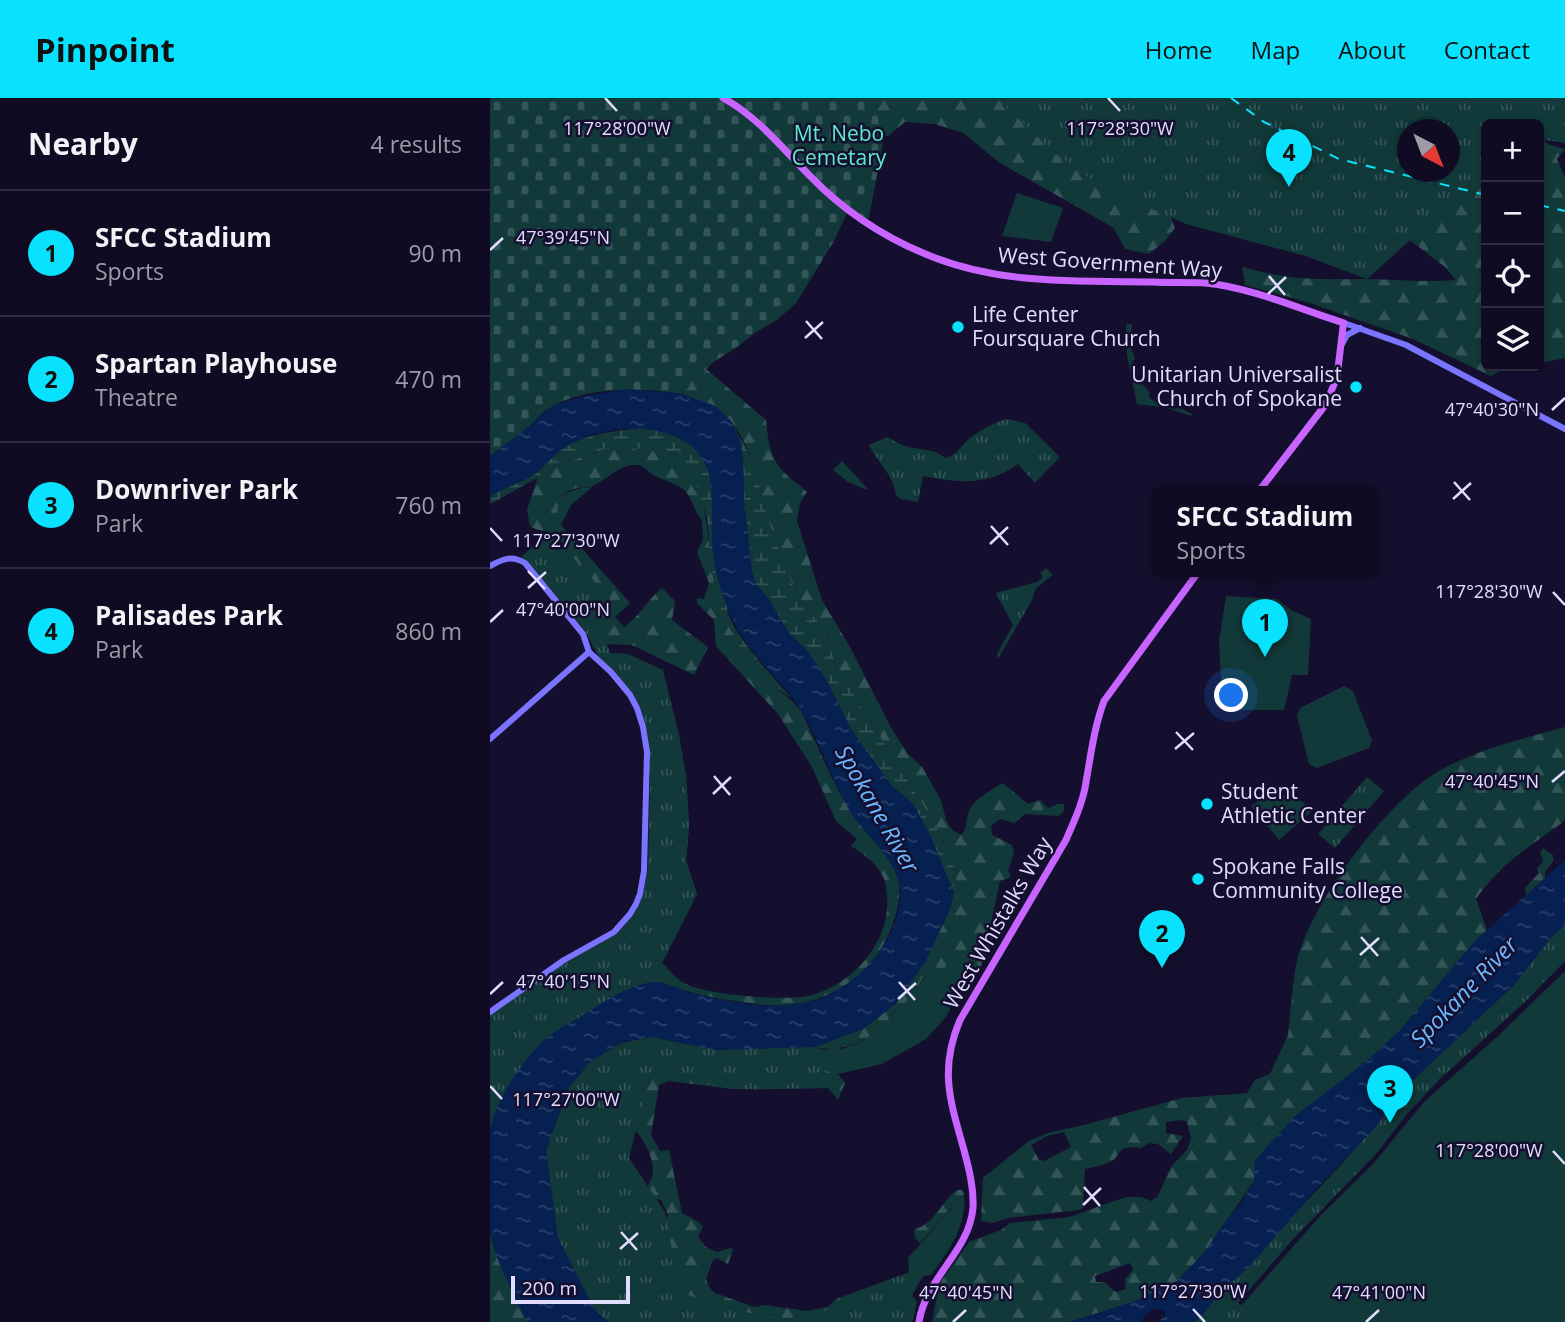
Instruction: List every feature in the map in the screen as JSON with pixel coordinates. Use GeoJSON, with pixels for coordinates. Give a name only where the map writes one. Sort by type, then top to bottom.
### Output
{"type":"FeatureCollection","features":[{"type":"Feature","properties":{"kind":"main road","name":"West Government Way"},"geometry":{"type":"LineString","coordinates":[[723,98],[753,119],[848,210],[906,246],[938,259],[988,273],[1033,281],[1206,283],[1236,289],[1343,325]]}},
{"type":"Feature","properties":{"kind":"main road"},"geometry":{"type":"LineString","coordinates":[[1322,316],[1336,328],[1341,346]]}},
{"type":"Feature","properties":{"kind":"main road"},"geometry":{"type":"LineString","coordinates":[[1263,486],[1326,404],[1338,377],[1343,325]]}},
{"type":"Feature","properties":{"kind":"main road","name":"West Whistalks Way"},"geometry":{"type":"LineString","coordinates":[[919,1322],[926,1294],[962,1240],[973,1208],[971,1178],[947,1074],[951,1042],[960,1020],[1066,840],[1086,783],[1095,724],[1104,701],[1195,577]]}},
{"type":"Feature","properties":{"kind":"street","name":"West Government Way"},"geometry":{"type":"LineString","coordinates":[[1343,325],[1360,328],[1406,345],[1565,429]]}},
{"type":"Feature","properties":{"kind":"street"},"geometry":{"type":"LineString","coordinates":[[1341,346],[1347,335],[1360,328]]}},
{"type":"Feature","properties":{"kind":"street"},"geometry":{"type":"LineString","coordinates":[[490,566],[505,558],[518,559],[530,568],[583,635],[589,652],[611,672],[630,695],[641,717],[648,775],[644,871],[636,904],[614,932],[564,960],[490,1012]]}},
{"type":"Feature","properties":{"kind":"street"},"geometry":{"type":"LineString","coordinates":[[490,739],[589,652]]}},
{"type":"Feature","properties":{"kind":"green space","name":"Mt. Nebo Cemetary"},"geometry":{"type":"Polygon","coordinates":[[[490,98],[874,98],[883,143],[869,217],[866,223],[848,211],[834,241],[796,303],[777,320],[712,363],[682,394],[649,390],[612,390],[576,397],[545,411],[490,456],[490,98]]]}},
{"type":"Feature","properties":{"kind":"green space"},"geometry":{"type":"Polygon","coordinates":[[[860,98],[1076,98],[1167,207],[1175,228],[1164,242],[1149,254],[1125,249],[1114,228],[1000,163],[963,133],[935,124],[905,122],[888,136],[877,135],[860,98]]]}},
{"type":"Feature","properties":{"kind":"green space"},"geometry":{"type":"Polygon","coordinates":[[[997,98],[1565,98],[1565,143],[1544,140],[1544,119],[1481,119],[1481,176],[1367,279],[1306,256],[1186,224],[1090,178],[1054,153],[997,98]]]}},
{"type":"Feature","properties":{"kind":"green space"},"geometry":{"type":"Polygon","coordinates":[[[1446,98],[1481,121],[1481,371],[1500,371],[1491,376],[1413,339],[1307,302],[1245,285],[1242,267],[1314,279],[1456,280],[1445,267],[1403,235],[1307,212],[1397,138],[1397,182],[1460,182],[1460,119],[1420,119],[1446,98]]]}},
{"type":"Feature","properties":{"kind":"green space"},"geometry":{"type":"Polygon","coordinates":[[[1544,141],[1565,149],[1557,159],[1565,178],[1565,358],[1544,362],[1544,141]]]}},
{"type":"Feature","properties":{"kind":"green space"},"geometry":{"type":"Polygon","coordinates":[[[1017,193],[1063,208],[1051,242],[1002,236],[1017,193]]]}},
{"type":"Feature","properties":{"kind":"green space"},"geometry":{"type":"Polygon","coordinates":[[[1126,324],[1132,324],[1131,348],[1135,359],[1132,361],[1138,370],[1137,378],[1149,392],[1149,397],[1159,405],[1174,409],[1179,407],[1192,414],[1191,416],[1167,408],[1137,404],[1127,356],[1126,324]]]}},
{"type":"Feature","properties":{"kind":"green space"},"geometry":{"type":"Polygon","coordinates":[[[706,369],[766,420],[770,446],[777,464],[807,492],[800,503],[797,521],[822,600],[851,649],[890,726],[908,754],[922,767],[941,800],[946,820],[952,830],[961,835],[973,804],[1003,783],[1028,804],[1040,800],[1048,808],[1064,804],[1064,811],[1059,816],[1025,814],[1014,823],[1000,819],[991,826],[992,835],[1012,845],[1014,852],[1008,871],[1011,875],[1000,881],[992,918],[998,926],[979,970],[973,954],[954,958],[942,973],[936,974],[927,969],[912,995],[884,1025],[860,1041],[832,1049],[814,1047],[863,1029],[925,962],[951,907],[956,878],[954,867],[935,824],[838,670],[826,635],[805,607],[791,581],[769,523],[753,461],[741,436],[731,421],[715,406],[682,394],[706,369]]]}},
{"type":"Feature","properties":{"kind":"green space"},"geometry":{"type":"Polygon","coordinates":[[[1007,419],[1025,423],[1060,457],[1035,483],[1018,464],[996,476],[973,481],[923,476],[918,502],[901,499],[896,495],[889,475],[869,445],[887,437],[905,446],[932,451],[945,458],[955,453],[980,431],[1007,419]]]}},
{"type":"Feature","properties":{"kind":"green space"},"geometry":{"type":"Polygon","coordinates":[[[731,421],[753,461],[769,523],[791,581],[805,607],[826,635],[838,670],[935,824],[954,867],[956,878],[953,891],[930,835],[913,804],[891,785],[852,731],[827,681],[807,651],[788,632],[768,598],[755,583],[744,501],[743,458],[731,421]]]}},
{"type":"Feature","properties":{"kind":"green space"},"geometry":{"type":"Polygon","coordinates":[[[639,428],[675,436],[691,445],[704,459],[715,501],[728,613],[747,646],[792,699],[752,664],[722,613],[714,588],[707,518],[691,468],[676,454],[658,453],[642,448],[627,452],[605,449],[564,463],[490,504],[490,497],[532,476],[566,447],[596,435],[639,428]]]}},
{"type":"Feature","properties":{"kind":"green space"},"geometry":{"type":"Polygon","coordinates":[[[642,448],[678,456],[691,470],[704,508],[714,579],[724,616],[753,661],[801,711],[843,799],[890,862],[898,880],[899,894],[895,917],[876,956],[847,984],[809,1001],[788,1005],[745,1003],[658,982],[633,989],[645,914],[667,710],[673,710],[686,775],[689,826],[686,861],[697,894],[662,963],[679,980],[697,988],[729,994],[786,998],[813,995],[843,980],[867,958],[883,929],[887,913],[887,896],[882,875],[869,859],[851,846],[857,839],[836,821],[812,767],[778,714],[716,646],[714,620],[697,603],[697,598],[704,599],[709,583],[697,552],[703,540],[702,520],[686,492],[642,466],[632,465],[592,486],[566,493],[559,502],[557,513],[561,525],[630,603],[615,617],[624,627],[662,588],[675,601],[672,620],[708,647],[694,675],[632,645],[605,644],[577,569],[563,543],[552,533],[530,526],[527,510],[538,477],[564,463],[605,449],[627,452],[642,448]]]}},
{"type":"Feature","properties":{"kind":"green space"},"geometry":{"type":"Polygon","coordinates":[[[842,461],[867,490],[848,482],[833,470],[842,461]]]}},
{"type":"Feature","properties":{"kind":"green space"},"geometry":{"type":"Polygon","coordinates":[[[592,487],[571,505],[561,525],[557,508],[562,497],[575,490],[592,487]]]}},
{"type":"Feature","properties":{"kind":"green space"},"geometry":{"type":"Polygon","coordinates":[[[550,531],[617,607],[599,622],[610,653],[628,654],[663,670],[686,775],[689,826],[686,861],[697,894],[662,963],[656,981],[618,994],[490,1131],[490,1015],[570,960],[618,932],[636,911],[643,895],[648,868],[650,778],[647,731],[640,706],[615,671],[598,656],[584,629],[522,556],[550,531]]]}},
{"type":"Feature","properties":{"kind":"green space"},"geometry":{"type":"Polygon","coordinates":[[[1046,568],[1053,575],[1036,588],[1032,600],[998,659],[997,654],[1013,625],[996,593],[1037,582],[1046,568]]]}},
{"type":"Feature","properties":{"kind":"green space"},"geometry":{"type":"Polygon","coordinates":[[[1226,596],[1277,599],[1291,610],[1311,619],[1308,675],[1292,675],[1284,710],[1223,710],[1219,641],[1226,596]]]}},
{"type":"Feature","properties":{"kind":"green space"},"geometry":{"type":"Polygon","coordinates":[[[1344,686],[1353,691],[1372,741],[1369,748],[1317,768],[1309,764],[1297,716],[1300,708],[1344,686]]]}},
{"type":"Feature","properties":{"kind":"green space"},"geometry":{"type":"Polygon","coordinates":[[[1565,727],[1563,822],[1516,856],[1486,886],[1476,899],[1487,930],[1401,1030],[1341,1081],[1254,1181],[1205,1252],[1177,1281],[1136,1301],[1069,1322],[932,1322],[939,1284],[969,1242],[1001,1230],[1010,1223],[1069,1217],[1126,1197],[1141,1197],[1151,1201],[1158,1196],[1171,1167],[1187,1150],[1191,1139],[1187,1122],[1166,1122],[1166,1133],[1183,1136],[1171,1154],[1158,1144],[1149,1143],[1141,1148],[1123,1149],[1108,1163],[1085,1169],[1083,1208],[1079,1210],[1008,1218],[992,1223],[981,1221],[983,1178],[1029,1141],[1048,1133],[1182,1098],[1247,1093],[1255,1080],[1270,1074],[1288,1035],[1295,970],[1305,937],[1335,883],[1375,829],[1419,785],[1439,771],[1485,751],[1565,727]],[[1064,1132],[1047,1136],[1031,1145],[1039,1160],[1044,1161],[1071,1147],[1064,1132]],[[1130,1263],[1095,1276],[1096,1282],[1104,1282],[1116,1292],[1126,1289],[1125,1279],[1133,1270],[1130,1263]]]}},
{"type":"Feature","properties":{"kind":"green space"},"geometry":{"type":"Polygon","coordinates":[[[1367,777],[1384,791],[1335,848],[1318,834],[1367,777]]]}},
{"type":"Feature","properties":{"kind":"green space"},"geometry":{"type":"Polygon","coordinates":[[[1278,794],[1297,798],[1312,811],[1279,840],[1251,806],[1265,796],[1278,794]]]}},
{"type":"Feature","properties":{"kind":"green space"},"geometry":{"type":"Polygon","coordinates":[[[1543,848],[1553,855],[1553,861],[1545,872],[1545,878],[1526,895],[1525,888],[1539,873],[1537,868],[1542,863],[1540,854],[1543,848]]]}},
{"type":"Feature","properties":{"kind":"green space"},"geometry":{"type":"Polygon","coordinates":[[[1565,925],[1565,961],[1528,999],[1440,1079],[1407,1114],[1376,1154],[1294,1238],[1238,1303],[1271,1322],[1193,1322],[1201,1317],[1217,1295],[1383,1117],[1387,1099],[1412,1081],[1513,986],[1552,936],[1565,925]]]}},
{"type":"Feature","properties":{"kind":"green space"},"geometry":{"type":"Polygon","coordinates":[[[959,954],[973,954],[979,970],[954,1001],[946,1017],[926,1039],[882,1064],[838,1074],[827,1074],[795,1048],[842,1049],[862,1041],[883,1026],[898,1007],[909,999],[927,969],[947,962],[959,954]]]}},
{"type":"Feature","properties":{"kind":"green space"},"geometry":{"type":"Polygon","coordinates":[[[1565,971],[1565,1322],[1271,1322],[1241,1306],[1322,1214],[1373,1164],[1425,1101],[1565,971]]]}},
{"type":"Feature","properties":{"kind":"green space"},"geometry":{"type":"Polygon","coordinates":[[[651,1037],[717,1050],[795,1048],[770,1062],[753,1063],[731,1058],[728,1062],[747,1076],[766,1076],[807,1065],[838,1074],[845,1083],[838,1100],[828,1088],[735,1089],[668,1081],[659,1085],[651,1135],[660,1151],[669,1150],[682,1213],[703,1227],[698,1237],[706,1247],[717,1252],[733,1249],[728,1264],[717,1258],[713,1260],[706,1279],[715,1293],[754,1307],[765,1305],[806,1311],[848,1303],[882,1285],[844,1322],[608,1322],[595,1310],[558,1238],[546,1151],[569,1087],[591,1061],[622,1043],[651,1037]],[[620,1115],[595,1128],[594,1138],[581,1152],[581,1164],[589,1171],[598,1168],[602,1171],[595,1185],[598,1191],[611,1189],[629,1208],[634,1221],[632,1248],[635,1255],[647,1259],[652,1254],[651,1242],[661,1235],[668,1215],[661,1200],[649,1197],[645,1192],[652,1177],[652,1160],[639,1134],[620,1115]]]}},
{"type":"Feature","properties":{"kind":"green space"},"geometry":{"type":"Polygon","coordinates":[[[651,1037],[717,1050],[814,1047],[831,1083],[828,1088],[735,1089],[650,1073],[629,1158],[665,1212],[680,1292],[741,1311],[804,1322],[608,1322],[595,1310],[558,1238],[546,1151],[569,1087],[591,1061],[622,1043],[651,1037]]]}},
{"type":"Feature","properties":{"kind":"green space"},"geometry":{"type":"Polygon","coordinates":[[[957,1190],[962,1190],[964,1194],[920,1243],[915,1238],[914,1229],[933,1218],[957,1190]]]}},
{"type":"Feature","properties":{"kind":"green space"},"geometry":{"type":"Polygon","coordinates":[[[964,1194],[963,1217],[955,1238],[931,1275],[923,1276],[912,1295],[917,1302],[913,1320],[844,1322],[909,1273],[908,1258],[964,1194]]]}},
{"type":"Feature","properties":{"kind":"green space"},"geometry":{"type":"Polygon","coordinates":[[[490,1232],[502,1267],[527,1322],[490,1322],[490,1232]]]}},
{"type":"Feature","properties":{"kind":"green space"},"geometry":{"type":"Polygon","coordinates":[[[940,1261],[915,1287],[912,1322],[814,1322],[836,1299],[940,1261]]]}},
{"type":"Feature","properties":{"kind":"water","name":"Spokane River"},"geometry":{"type":"Polygon","coordinates":[[[627,389],[682,394],[715,406],[731,421],[743,458],[744,501],[755,583],[768,598],[788,632],[821,670],[852,731],[891,785],[913,804],[930,835],[953,891],[951,907],[925,962],[896,1004],[863,1029],[814,1047],[717,1050],[651,1037],[622,1042],[591,1061],[569,1087],[546,1151],[558,1238],[595,1310],[608,1322],[527,1322],[501,1267],[490,1233],[490,1130],[504,1092],[530,1055],[552,1034],[606,1001],[633,987],[652,982],[749,1004],[781,1006],[812,1001],[830,994],[863,971],[878,955],[897,918],[900,898],[895,870],[851,813],[803,713],[747,644],[729,612],[713,555],[709,473],[692,447],[676,437],[647,429],[631,428],[599,433],[570,444],[533,475],[490,497],[490,456],[544,412],[558,404],[585,396],[627,389]]]}},
{"type":"Feature","properties":{"kind":"water","name":"Spokane River"},"geometry":{"type":"Polygon","coordinates":[[[1565,860],[1565,925],[1552,936],[1513,986],[1412,1081],[1387,1099],[1383,1117],[1375,1128],[1318,1187],[1250,1266],[1217,1295],[1201,1317],[1193,1322],[1157,1322],[1165,1316],[1165,1311],[1156,1308],[1146,1314],[1141,1322],[1069,1322],[1136,1301],[1177,1281],[1205,1252],[1241,1203],[1254,1181],[1255,1160],[1295,1116],[1368,1060],[1400,1030],[1475,941],[1565,860]]]}},
{"type":"Feature","properties":{"kind":"railway"},"geometry":{"type":"LineString","coordinates":[[1231,98],[1264,122],[1339,159],[1481,194]]}},
{"type":"Feature","properties":{"kind":"railway"},"geometry":{"type":"LineString","coordinates":[[1544,206],[1565,211]]}},
{"type":"Feature","properties":{"kind":"place","name":"Palisades Park"},"geometry":{"type":"Point","coordinates":[1289,187]}},
{"type":"Feature","properties":{"kind":"place","name":"Life Center Foursquare Church"},"geometry":{"type":"Point","coordinates":[958,327]}},
{"type":"Feature","properties":{"kind":"place","name":"Unitarian Universalist Church of Spokane"},"geometry":{"type":"Point","coordinates":[1356,387]}},
{"type":"Feature","properties":{"kind":"place","name":"SFCC Stadium"},"geometry":{"type":"Point","coordinates":[1265,657]}},
{"type":"Feature","properties":{"kind":"place","name":"Student Athletic Center"},"geometry":{"type":"Point","coordinates":[1207,804]}},
{"type":"Feature","properties":{"kind":"place","name":"Spokane Falls Community College"},"geometry":{"type":"Point","coordinates":[1198,879]}},
{"type":"Feature","properties":{"kind":"place","name":"Spartan Playhouse"},"geometry":{"type":"Point","coordinates":[1162,968]}},
{"type":"Feature","properties":{"kind":"place","name":"Downriver Park"},"geometry":{"type":"Point","coordinates":[1390,1123]}}]}
